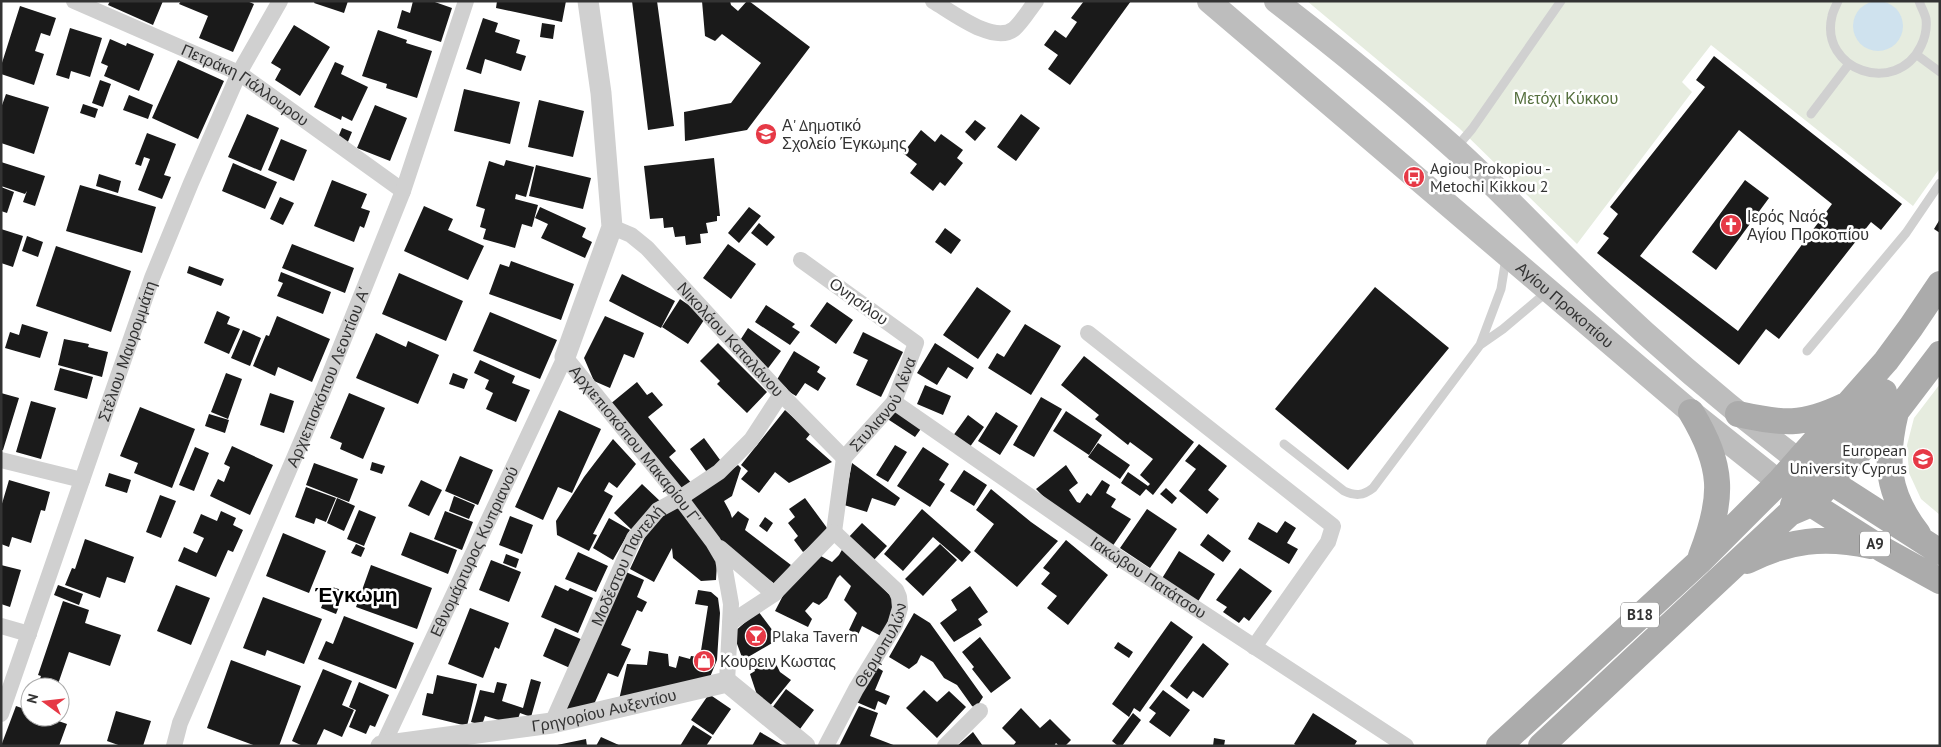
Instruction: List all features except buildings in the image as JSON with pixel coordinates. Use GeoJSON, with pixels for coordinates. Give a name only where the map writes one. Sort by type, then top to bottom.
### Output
{"type":"FeatureCollection","features":[{"type":"Feature","properties":{"kind":"main road","name":"Αγίου Προκοπίου"},"geometry":{"type":"LineString","coordinates":[[1209,1],[1794,498],[1940,581]]}},
{"type":"Feature","properties":{"kind":"main road","name":"Αγίου Προκοπίου"},"geometry":{"type":"LineString","coordinates":[[1276,1],[1356,63],[1455,149],[1601,292],[1675,361],[1738,414],[1815,471],[1934,549]]}},
{"type":"Feature","properties":{"kind":"main road","name":"B18"},"geometry":{"type":"LineString","coordinates":[[1815,471],[1852,402],[1912,327],[1940,284]]}},
{"type":"Feature","properties":{"kind":"main road","name":"B18"},"geometry":{"type":"LineString","coordinates":[[1541,746],[1720,576],[1794,498],[1901,371],[1940,317]]}},
{"type":"Feature","properties":{"kind":"main road","name":"B18"},"geometry":{"type":"LineString","coordinates":[[1815,471],[1896,412],[1940,354]]}},
{"type":"Feature","properties":{"kind":"main road"},"geometry":{"type":"LineString","coordinates":[[1738,414],[1771,421],[1804,421],[1829,413],[1852,402]]}},
{"type":"Feature","properties":{"kind":"main road"},"geometry":{"type":"LineString","coordinates":[[1691,412],[1705,434],[1712,451],[1717,481],[1715,510],[1699,562]]}},
{"type":"Feature","properties":{"kind":"main road"},"geometry":{"type":"LineString","coordinates":[[1896,412],[1889,453],[1890,482],[1902,511],[1917,533],[1934,549]]}},
{"type":"Feature","properties":{"kind":"main road","name":"B18"},"geometry":{"type":"LineString","coordinates":[[1499,746],[1699,562],[1794,498]]}},
{"type":"Feature","properties":{"kind":"main road"},"geometry":{"type":"LineString","coordinates":[[1720,576],[1762,553],[1790,544],[1844,542],[1882,549]]}},
{"type":"Feature","properties":{"kind":"street","name":"Πετράκη Γιάλλουρου"},"geometry":{"type":"LineString","coordinates":[[74,1],[239,73],[403,191]]}},
{"type":"Feature","properties":{"kind":"street","name":"Στέλιου Μαυρομμάτη"},"geometry":{"type":"LineString","coordinates":[[1,714],[152,278],[191,182],[239,73],[280,1]]}},
{"type":"Feature","properties":{"kind":"street","name":"Αρχιεπισκόπου Λεοντίου Α'"},"geometry":{"type":"LineString","coordinates":[[174,746],[180,723],[323,391],[403,191],[466,1]]}},
{"type":"Feature","properties":{"kind":"street","name":"Αρχιεπισκόπου Μακαρίου Γ'"},"geometry":{"type":"LineString","coordinates":[[588,1],[601,93],[612,227],[565,357],[680,498],[724,559],[731,604],[727,682]]}},
{"type":"Feature","properties":{"kind":"street"},"geometry":{"type":"LineString","coordinates":[[933,1],[979,28],[991,33],[1002,34],[1013,30],[1036,1]]}},
{"type":"Feature","properties":{"kind":"street","name":"Νικολάου Καταλάνου"},"geometry":{"type":"LineString","coordinates":[[612,227],[631,235],[647,248],[781,394],[844,458]]}},
{"type":"Feature","properties":{"kind":"street","name":"Ονησίλου"},"geometry":{"type":"LineString","coordinates":[[801,260],[916,343]]}},
{"type":"Feature","properties":{"kind":"street"},"geometry":{"type":"LineString","coordinates":[[1088,333],[1333,526],[1328,542],[1254,647]]}},
{"type":"Feature","properties":{"kind":"street","name":"Στυλιανού Λένα"},"geometry":{"type":"LineString","coordinates":[[834,532],[844,458],[894,402],[916,343]]}},
{"type":"Feature","properties":{"kind":"street","name":"Εθνομάρτυρος Κυπριανού"},"geometry":{"type":"LineString","coordinates":[[382,746],[565,357]]}},
{"type":"Feature","properties":{"kind":"street","name":"Μοδέστου Παντελή"},"geometry":{"type":"LineString","coordinates":[[552,723],[634,538],[658,510],[719,472],[751,440],[781,394]]}},
{"type":"Feature","properties":{"kind":"street","name":"Ιακώβου Πατάτσου"},"geometry":{"type":"LineString","coordinates":[[894,402],[1112,554],[1406,746]]}},
{"type":"Feature","properties":{"kind":"street"},"geometry":{"type":"LineString","coordinates":[[1,460],[82,480]]}},
{"type":"Feature","properties":{"kind":"street"},"geometry":{"type":"LineString","coordinates":[[730,623],[774,594],[834,532]]}},
{"type":"Feature","properties":{"kind":"street","name":"Θερμοπυλών"},"geometry":{"type":"LineString","coordinates":[[826,746],[856,689],[895,624],[900,608],[896,590],[834,532]]}},
{"type":"Feature","properties":{"kind":"street"},"geometry":{"type":"LineString","coordinates":[[713,542],[774,594]]}},
{"type":"Feature","properties":{"kind":"street"},"geometry":{"type":"LineString","coordinates":[[1,626],[29,634]]}},
{"type":"Feature","properties":{"kind":"street"},"geometry":{"type":"LineString","coordinates":[[727,682],[805,746]]}},
{"type":"Feature","properties":{"kind":"street","name":"Γρηγορίου Αυξεντίου"},"geometry":{"type":"LineString","coordinates":[[382,746],[552,723],[727,682]]}},
{"type":"Feature","properties":{"kind":"street"},"geometry":{"type":"LineString","coordinates":[[945,746],[980,711]]}},
{"type":"Feature","properties":{"kind":"lane"},"geometry":{"type":"LineString","coordinates":[[1455,149],[1472,129],[1561,1]]}},
{"type":"Feature","properties":{"kind":"lane"},"geometry":{"type":"LineString","coordinates":[[1838,1],[1832,16],[1832,34],[1837,50],[1849,64],[1866,72],[1885,74],[1902,68],[1916,55],[1925,38],[1926,19],[1919,1]]}},
{"type":"Feature","properties":{"kind":"lane"},"geometry":{"type":"LineString","coordinates":[[1916,55],[1940,72]]}},
{"type":"Feature","properties":{"kind":"lane"},"geometry":{"type":"LineString","coordinates":[[1811,114],[1849,64]]}},
{"type":"Feature","properties":{"kind":"lane"},"geometry":{"type":"LineString","coordinates":[[1807,351],[1906,233],[1940,183]]}},
{"type":"Feature","properties":{"kind":"lane"},"geometry":{"type":"LineString","coordinates":[[1284,444],[1344,491],[1355,495],[1367,493],[1373,488],[1480,345],[1501,289],[1507,255]]}},
{"type":"Feature","properties":{"kind":"lane"},"geometry":{"type":"LineString","coordinates":[[1480,345],[1503,329],[1548,290]]}},
{"type":"Feature","properties":{"kind":"green space","name":"Μετόχι Κύκκου"},"geometry":{"type":"Polygon","coordinates":[[[1307,1],[1940,1],[1940,168],[1913,206],[1711,45],[1682,82],[1692,92],[1577,244],[1459,128],[1307,1]]]}},
{"type":"Feature","properties":{"kind":"green space","name":"European University Cyprus"},"geometry":{"type":"Polygon","coordinates":[[[1940,384],[1940,515],[1921,499],[1909,473],[1907,445],[1914,418],[1940,384]]]}},
{"type":"Feature","properties":{"kind":"water"},"geometry":{"type":"Polygon","coordinates":[[[1883,1],[1896,8],[1902,16],[1902,36],[1896,44],[1888,50],[1873,51],[1860,44],[1854,36],[1853,21],[1860,8],[1868,2],[1883,1]]]}},
{"type":"Feature","properties":{"kind":"place","name":"Α' Δημοτικό Σχολείο Έγκωμης"},"geometry":{"type":"Point","coordinates":[766,134]}},
{"type":"Feature","properties":{"kind":"place","name":"Agiou Prokopiou - Metochi Kikkou 2"},"geometry":{"type":"Point","coordinates":[1414,177]}},
{"type":"Feature","properties":{"kind":"place","name":"Ιερός Ναός Αγίου Προκοπίου"},"geometry":{"type":"Point","coordinates":[1731,225]}},
{"type":"Feature","properties":{"kind":"place","name":"European University Cyprus"},"geometry":{"type":"Point","coordinates":[1923,459]}},
{"type":"Feature","properties":{"kind":"place","name":"Plaka Tavern"},"geometry":{"type":"Point","coordinates":[756,636]}},
{"type":"Feature","properties":{"kind":"place","name":"Κουρειν Κωστας"},"geometry":{"type":"Point","coordinates":[704,661]}},
{"type":"Feature","properties":{"kind":"district","name":"Έγκωμη"},"geometry":{"type":"Point","coordinates":[356,595]}}]}
